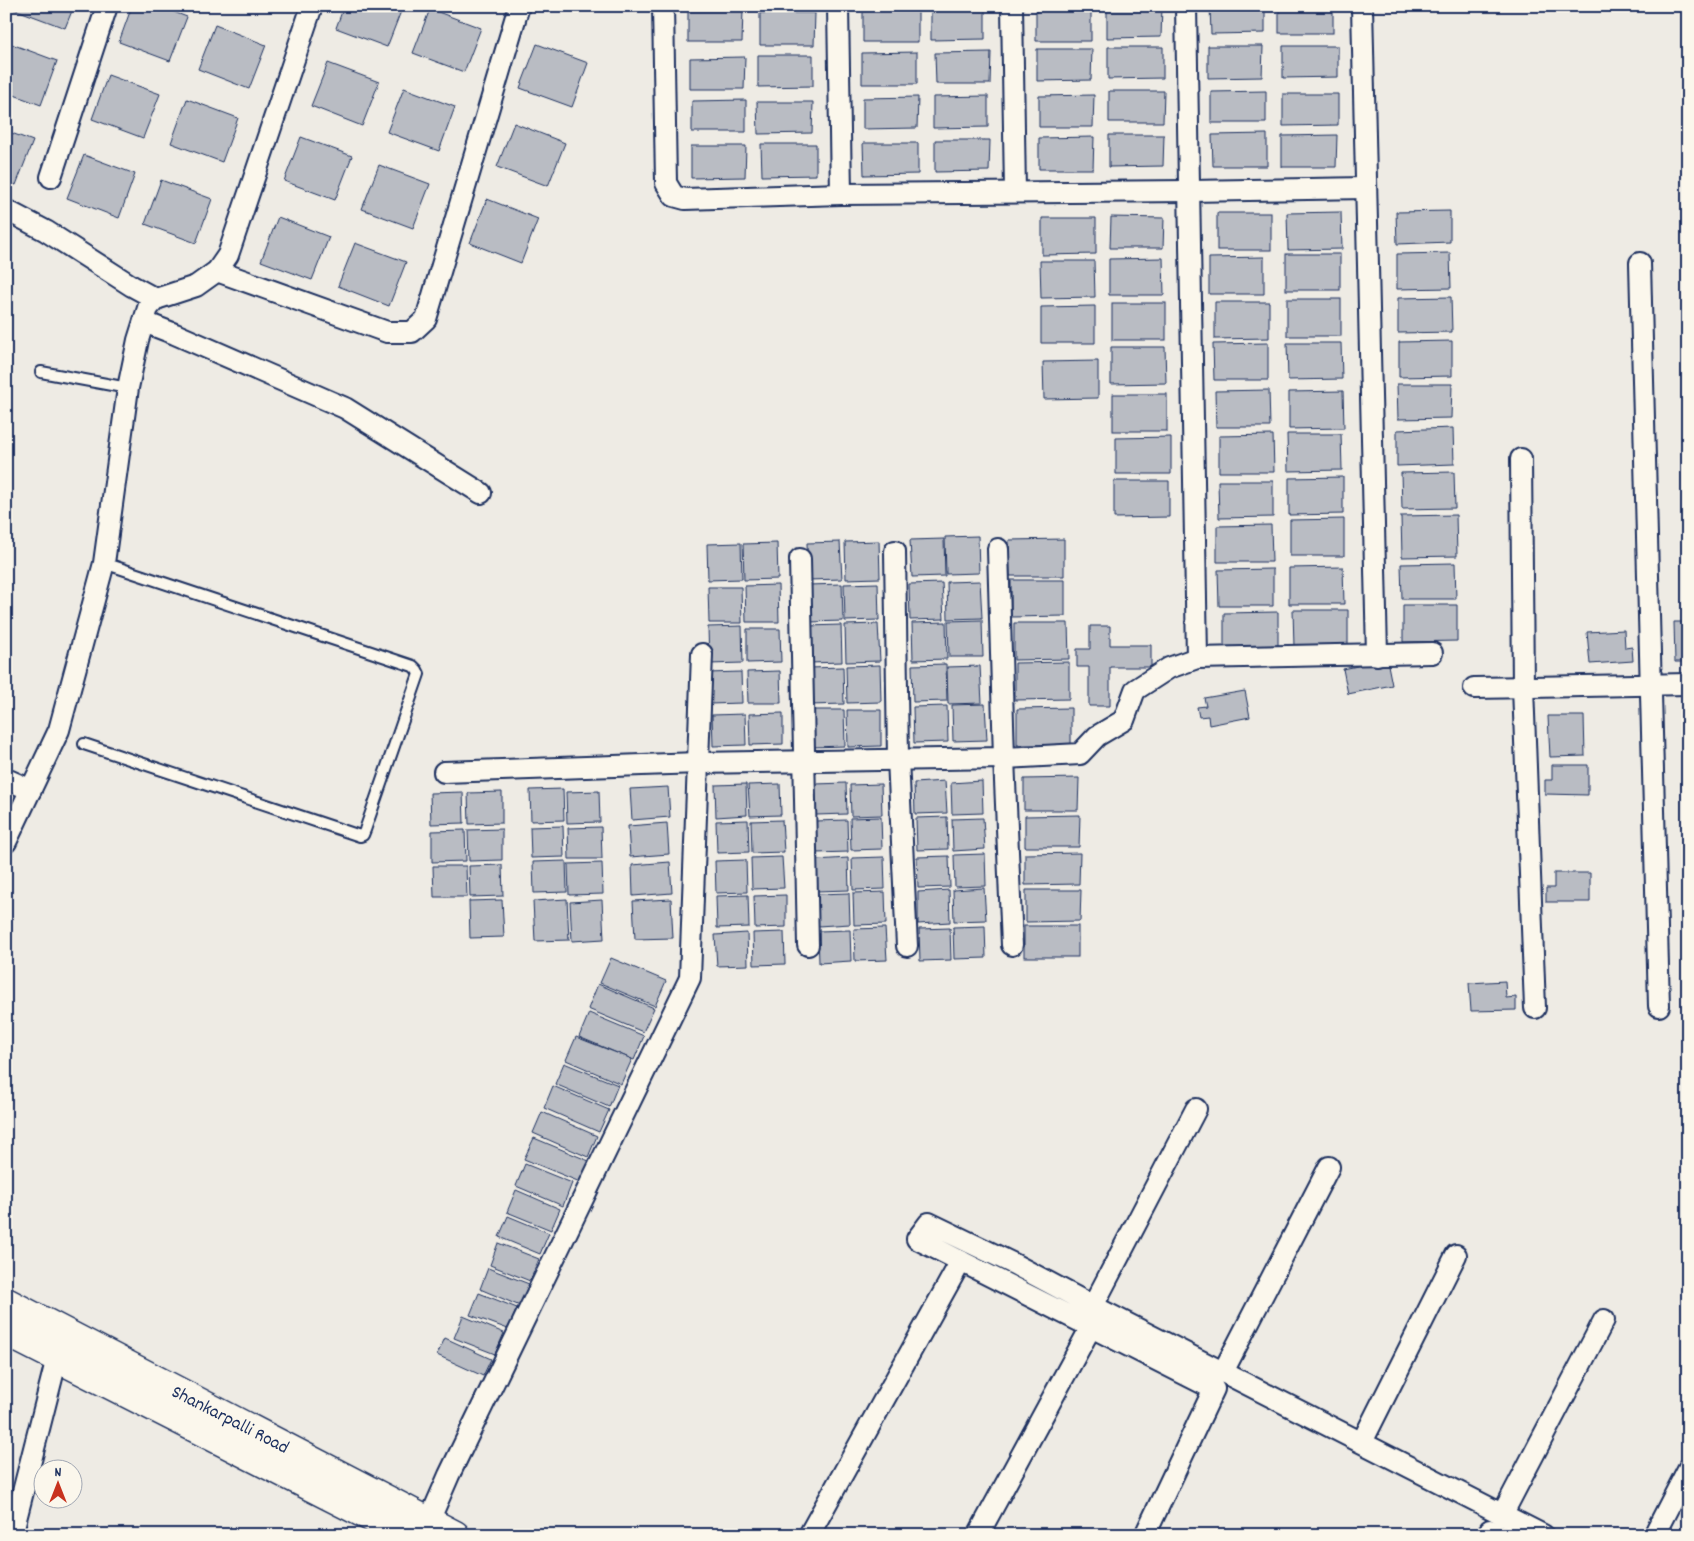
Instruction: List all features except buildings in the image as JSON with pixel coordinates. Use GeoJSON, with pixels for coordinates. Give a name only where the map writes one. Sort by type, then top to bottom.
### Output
{"type":"FeatureCollection","features":[{"type":"Feature","properties":{"kind":"main road","name":"Shankarpalli Road"},"geometry":{"type":"LineString","coordinates":[[6,1302],[418,1528]]}},
{"type":"Feature","properties":{"kind":"main road","name":"Shankarpalli Road"},"geometry":{"type":"LineString","coordinates":[[6,1332],[57,1358],[418,1528],[455,1535]]}},
{"type":"Feature","properties":{"kind":"street"},"geometry":{"type":"LineString","coordinates":[[51,177],[107,6]]}},
{"type":"Feature","properties":{"kind":"street"},"geometry":{"type":"LineString","coordinates":[[6,842],[59,730],[104,563],[128,388],[138,340],[148,308],[156,299],[196,286],[216,270],[228,255],[312,6]]}},
{"type":"Feature","properties":{"kind":"street"},"geometry":{"type":"LineString","coordinates":[[216,270],[387,332],[412,332],[426,319],[519,6]]}},
{"type":"Feature","properties":{"kind":"street"},"geometry":{"type":"LineString","coordinates":[[663,6],[666,182],[674,196],[686,200],[841,194],[1366,188]]}},
{"type":"Feature","properties":{"kind":"street"},"geometry":{"type":"LineString","coordinates":[[838,6],[841,194]]}},
{"type":"Feature","properties":{"kind":"street"},"geometry":{"type":"LineString","coordinates":[[1012,6],[1015,192]]}},
{"type":"Feature","properties":{"kind":"street"},"geometry":{"type":"LineString","coordinates":[[1186,6],[1197,658]]}},
{"type":"Feature","properties":{"kind":"street"},"geometry":{"type":"LineString","coordinates":[[1362,6],[1376,655]]}},
{"type":"Feature","properties":{"kind":"street"},"geometry":{"type":"LineString","coordinates":[[6,210],[46,231],[132,286],[156,299]]}},
{"type":"Feature","properties":{"kind":"street"},"geometry":{"type":"LineString","coordinates":[[1640,262],[1659,1006]]}},
{"type":"Feature","properties":{"kind":"street"},"geometry":{"type":"LineString","coordinates":[[144,322],[345,408],[481,493]]}},
{"type":"Feature","properties":{"kind":"street"},"geometry":{"type":"LineString","coordinates":[[1521,459],[1523,687],[1535,1008]]}},
{"type":"Feature","properties":{"kind":"street"},"geometry":{"type":"LineString","coordinates":[[998,549],[1012,945]]}},
{"type":"Feature","properties":{"kind":"street"},"geometry":{"type":"LineString","coordinates":[[895,551],[898,759],[907,946]]}},
{"type":"Feature","properties":{"kind":"street"},"geometry":{"type":"LineString","coordinates":[[800,559],[808,945]]}},
{"type":"Feature","properties":{"kind":"street"},"geometry":{"type":"LineString","coordinates":[[444,772],[698,763],[1004,758],[1080,754],[1097,736],[1124,720],[1135,690],[1169,668],[1197,658],[1432,653]]}},
{"type":"Feature","properties":{"kind":"street"},"geometry":{"type":"LineString","coordinates":[[418,1528],[454,1466],[690,978],[702,654]]}},
{"type":"Feature","properties":{"kind":"street"},"geometry":{"type":"LineString","coordinates":[[1474,688],[1688,684]]}},
{"type":"Feature","properties":{"kind":"street"},"geometry":{"type":"LineString","coordinates":[[6,779],[31,790]]}},
{"type":"Feature","properties":{"kind":"street"},"geometry":{"type":"LineString","coordinates":[[1092,1306],[1196,1109]]}},
{"type":"Feature","properties":{"kind":"street"},"geometry":{"type":"LineString","coordinates":[[1223,1372],[1329,1167]]}},
{"type":"Feature","properties":{"kind":"street"},"geometry":{"type":"LineString","coordinates":[[1145,1535],[1214,1389],[916,1239],[929,1223],[1014,1264],[1092,1306],[1543,1535]]}},
{"type":"Feature","properties":{"kind":"street"},"geometry":{"type":"LineString","coordinates":[[1362,1442],[1456,1255]]}},
{"type":"Feature","properties":{"kind":"street"},"geometry":{"type":"LineString","coordinates":[[809,1535],[961,1261]]}},
{"type":"Feature","properties":{"kind":"street"},"geometry":{"type":"LineString","coordinates":[[1502,1515],[1604,1320]]}},
{"type":"Feature","properties":{"kind":"street"},"geometry":{"type":"LineString","coordinates":[[978,1535],[1091,1327]]}},
{"type":"Feature","properties":{"kind":"street"},"geometry":{"type":"LineString","coordinates":[[12,1535],[14,1497],[57,1358]]}},
{"type":"Feature","properties":{"kind":"street"},"geometry":{"type":"LineString","coordinates":[[1654,1535],[1688,1469]]}},
{"type":"Feature","properties":{"kind":"street"},"geometry":{"type":"LineString","coordinates":[[1488,1535],[1490,1530],[1499,1535]]}},
{"type":"Feature","properties":{"kind":"lane"},"geometry":{"type":"LineString","coordinates":[[41,372],[128,388]]}},
{"type":"Feature","properties":{"kind":"lane"},"geometry":{"type":"LineString","coordinates":[[84,744],[360,836],[363,835],[365,830],[419,674],[413,666],[104,563]]}}]}
